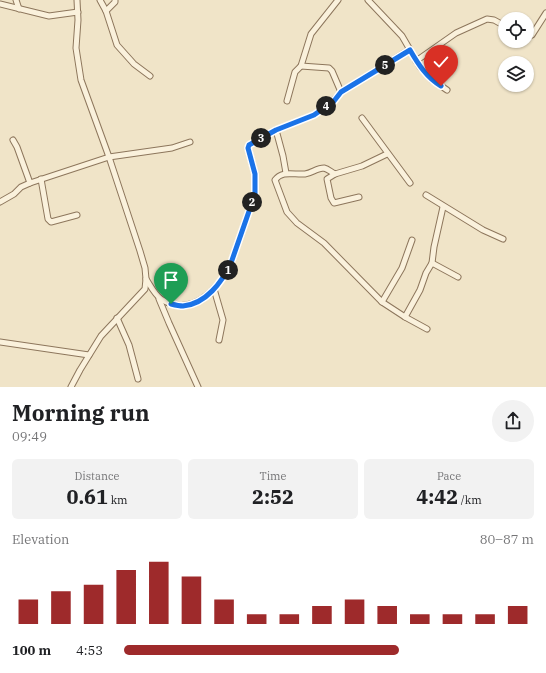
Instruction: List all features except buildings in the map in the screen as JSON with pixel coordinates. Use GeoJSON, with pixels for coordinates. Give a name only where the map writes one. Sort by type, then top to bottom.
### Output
{"type":"FeatureCollection","features":[{"type":"Feature","properties":{"kind":"street"},"geometry":{"type":"LineString","coordinates":[[16,0],[19,9]]}},
{"type":"Feature","properties":{"kind":"street"},"geometry":{"type":"LineString","coordinates":[[71,387],[101,336],[145,289],[146,279],[145,268],[140,251],[109,157],[81,80],[76,48],[78,20],[77,0]]}},
{"type":"Feature","properties":{"kind":"street"},"geometry":{"type":"LineString","coordinates":[[100,0],[106,11],[117,46],[134,64],[150,76]]}},
{"type":"Feature","properties":{"kind":"street"},"geometry":{"type":"LineString","coordinates":[[106,11],[115,2],[115,0]]}},
{"type":"Feature","properties":{"kind":"street"},"geometry":{"type":"LineString","coordinates":[[287,101],[295,72],[301,66],[311,34],[338,0]]}},
{"type":"Feature","properties":{"kind":"street"},"geometry":{"type":"LineString","coordinates":[[368,0],[402,36],[416,61],[431,79],[447,90]]}},
{"type":"Feature","properties":{"kind":"street"},"geometry":{"type":"LineString","coordinates":[[0,4],[49,16],[78,12]]}},
{"type":"Feature","properties":{"kind":"street"},"geometry":{"type":"LineString","coordinates":[[534,32],[546,13]]}},
{"type":"Feature","properties":{"kind":"street"},"geometry":{"type":"LineString","coordinates":[[416,61],[452,36],[487,20],[494,20],[498,22]]}},
{"type":"Feature","properties":{"kind":"street"},"geometry":{"type":"LineString","coordinates":[[159,299],[171,304],[183,306],[200,301],[214,289],[226,274],[255,194],[255,174],[248,148],[249,145],[276,130],[314,115],[334,101],[341,92],[410,50]]}},
{"type":"Feature","properties":{"kind":"street"},"geometry":{"type":"LineString","coordinates":[[301,66],[329,68],[332,71],[341,92]]}},
{"type":"Feature","properties":{"kind":"street"},"geometry":{"type":"LineString","coordinates":[[362,118],[387,154],[410,183]]}},
{"type":"Feature","properties":{"kind":"street"},"geometry":{"type":"LineString","coordinates":[[276,130],[286,174]]}},
{"type":"Feature","properties":{"kind":"street"},"geometry":{"type":"LineString","coordinates":[[13,140],[30,183]]}},
{"type":"Feature","properties":{"kind":"street"},"geometry":{"type":"LineString","coordinates":[[0,202],[30,183],[109,157],[172,148],[190,142]]}},
{"type":"Feature","properties":{"kind":"street"},"geometry":{"type":"LineString","coordinates":[[359,197],[334,203],[331,198],[327,179],[335,174],[362,166],[387,154]]}},
{"type":"Feature","properties":{"kind":"street"},"geometry":{"type":"LineString","coordinates":[[335,174],[326,168],[320,168],[305,174],[286,174],[278,176],[275,180],[287,212],[297,223],[324,244],[382,302],[427,329]]}},
{"type":"Feature","properties":{"kind":"street"},"geometry":{"type":"LineString","coordinates":[[41,179],[48,219],[51,222],[77,215]]}},
{"type":"Feature","properties":{"kind":"street"},"geometry":{"type":"LineString","coordinates":[[426,195],[483,230],[503,240]]}},
{"type":"Feature","properties":{"kind":"street"},"geometry":{"type":"LineString","coordinates":[[405,317],[420,290],[426,273],[432,263],[443,206]]}},
{"type":"Feature","properties":{"kind":"street"},"geometry":{"type":"LineString","coordinates":[[382,302],[402,268],[412,240]]}},
{"type":"Feature","properties":{"kind":"street"},"geometry":{"type":"LineString","coordinates":[[432,263],[458,277]]}},
{"type":"Feature","properties":{"kind":"street"},"geometry":{"type":"LineString","coordinates":[[146,279],[159,299],[198,387]]}},
{"type":"Feature","properties":{"kind":"street"},"geometry":{"type":"LineString","coordinates":[[214,289],[222,320],[219,340]]}},
{"type":"Feature","properties":{"kind":"street"},"geometry":{"type":"LineString","coordinates":[[117,318],[129,345],[138,379]]}},
{"type":"Feature","properties":{"kind":"street"},"geometry":{"type":"LineString","coordinates":[[0,342],[89,355]]}},
{"type":"Feature","properties":{"kind":"route"},"geometry":{"type":"LineString","coordinates":[[171,304],[183,306],[200,301],[214,289],[226,274],[255,194],[256,182],[248,148],[249,145],[276,130],[314,115],[334,101],[338,94],[410,50],[420,67],[431,79],[441,86]]}}]}
